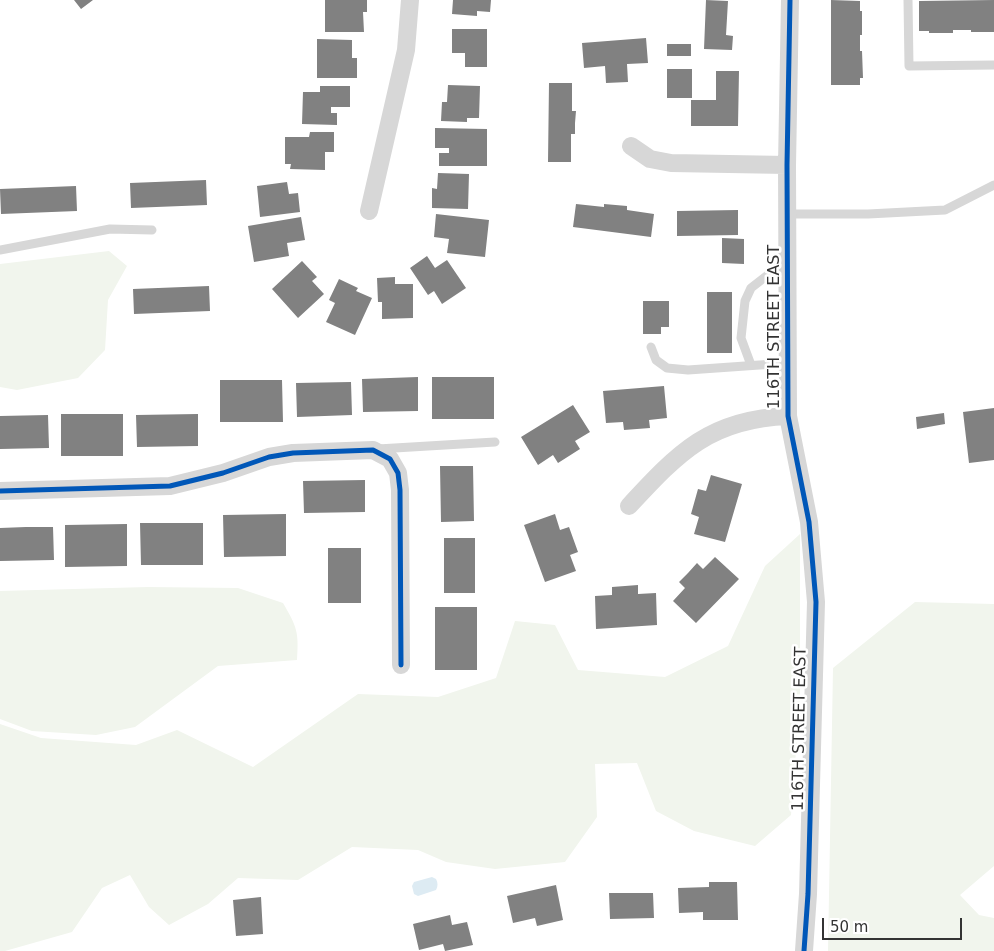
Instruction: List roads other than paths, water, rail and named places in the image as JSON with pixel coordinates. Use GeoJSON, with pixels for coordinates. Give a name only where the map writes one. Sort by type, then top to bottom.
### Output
{"type":"FeatureCollection","features":[{"type":"Feature","properties":{"kind":"street"},"geometry":{"type":"LineString","coordinates":[[369,211],[406,50],[410,0]]}},
{"type":"Feature","properties":{"kind":"street","name":"116TH STREET EAST"},"geometry":{"type":"LineString","coordinates":[[790,0],[787,165],[788,416],[809,522],[816,602],[808,894],[804,951]]}},
{"type":"Feature","properties":{"kind":"street"},"geometry":{"type":"LineString","coordinates":[[632,146],[650,159],[671,163],[787,165]]}},
{"type":"Feature","properties":{"kind":"street"},"geometry":{"type":"LineString","coordinates":[[629,506],[674,460],[693,444],[722,428],[746,420],[788,416]]}},
{"type":"Feature","properties":{"kind":"street"},"geometry":{"type":"LineString","coordinates":[[0,491],[170,486],[223,473],[269,457],[294,453],[373,450],[390,459],[398,472],[400,490],[401,665]]}},
{"type":"Feature","properties":{"kind":"lane"},"geometry":{"type":"LineString","coordinates":[[908,0],[909,66],[994,65]]}},
{"type":"Feature","properties":{"kind":"lane"},"geometry":{"type":"LineString","coordinates":[[788,214],[868,214],[945,210],[972,198],[994,185]]}},
{"type":"Feature","properties":{"kind":"lane"},"geometry":{"type":"LineString","coordinates":[[0,250],[110,229],[152,230]]}},
{"type":"Feature","properties":{"kind":"lane"},"geometry":{"type":"LineString","coordinates":[[751,365],[741,338],[745,301],[751,288],[788,259]]}},
{"type":"Feature","properties":{"kind":"lane"},"geometry":{"type":"LineString","coordinates":[[651,346],[656,360],[666,368],[688,370],[788,363]]}},
{"type":"Feature","properties":{"kind":"lane"},"geometry":{"type":"LineString","coordinates":[[373,450],[404,446],[495,442]]}}]}
